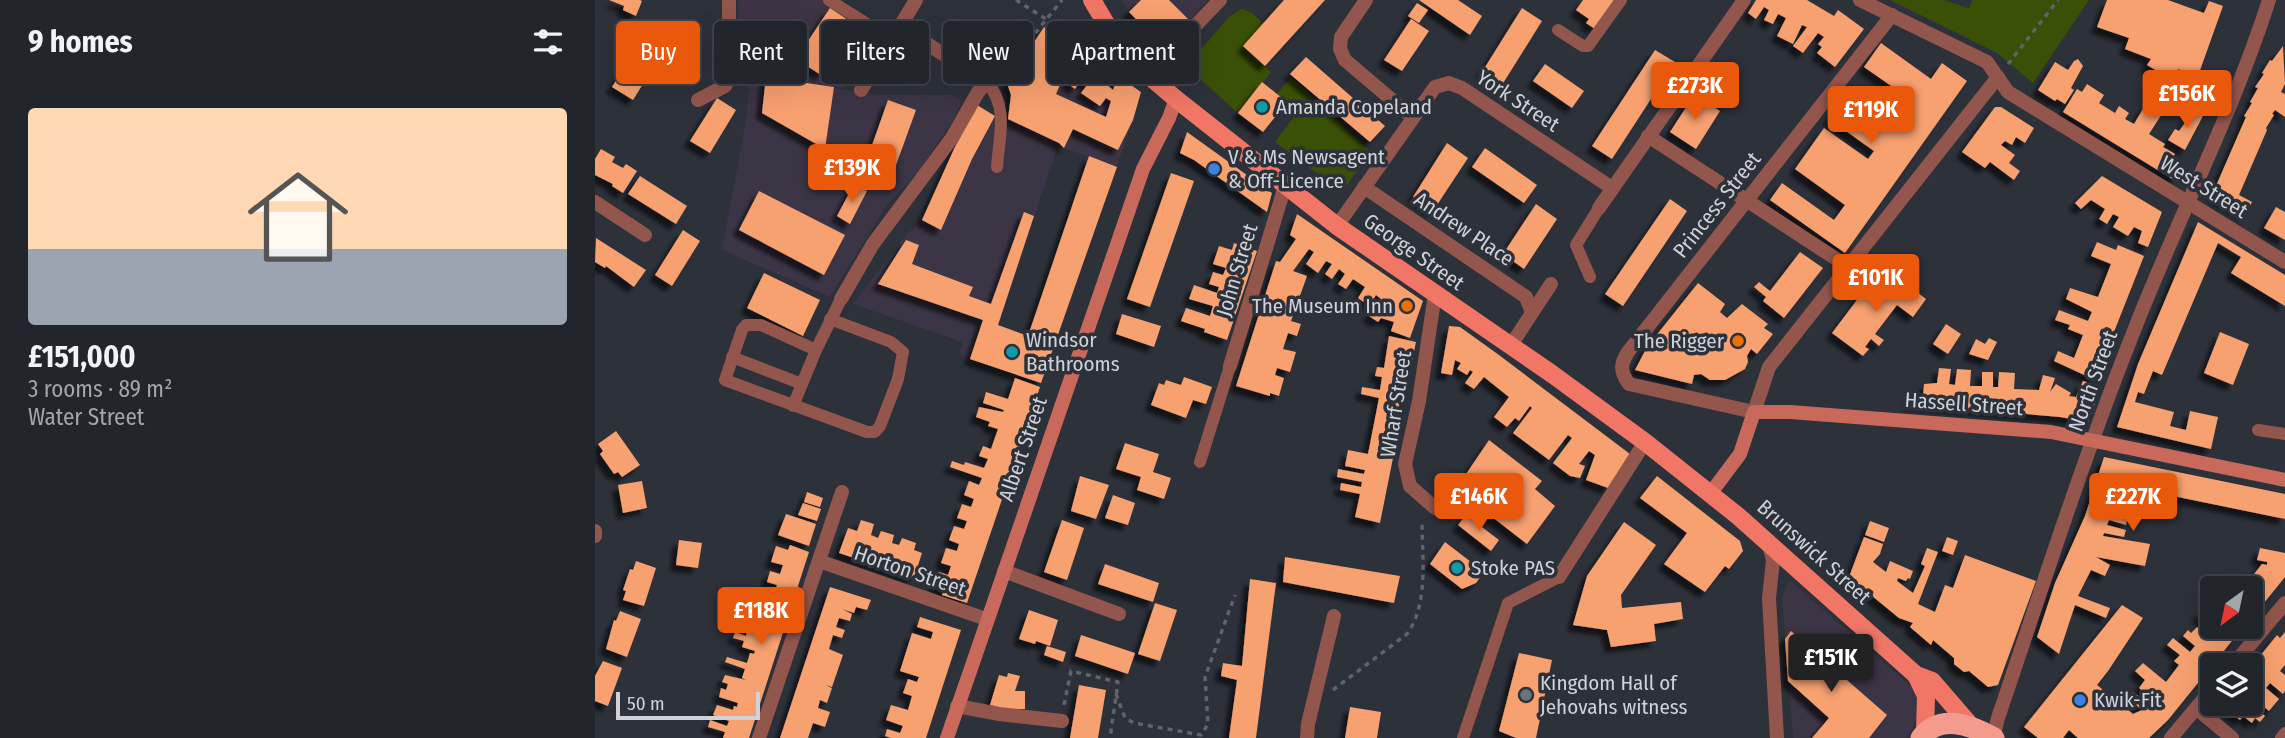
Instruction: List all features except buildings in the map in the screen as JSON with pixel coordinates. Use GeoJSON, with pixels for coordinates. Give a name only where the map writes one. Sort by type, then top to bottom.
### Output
{"type":"FeatureCollection","features":[{"type":"Feature","properties":{"kind":"highway"},"geometry":{"type":"LineString","coordinates":[[1923,735],[1960,724],[1994,738]]}},
{"type":"Feature","properties":{"kind":"main road","name":"George Street"},"geometry":{"type":"LineString","coordinates":[[1085,0],[1099,14]]}},
{"type":"Feature","properties":{"kind":"main road","name":"George Street"},"geometry":{"type":"LineString","coordinates":[[1159,84],[1337,226],[1511,345],[1710,494]]}},
{"type":"Feature","properties":{"kind":"main road","name":"Brunswick Street"},"geometry":{"type":"LineString","coordinates":[[1710,494],[1916,675],[1932,681],[1960,724]]}},
{"type":"Feature","properties":{"kind":"main road"},"geometry":{"type":"LineString","coordinates":[[1916,675],[1926,695],[1923,735]]}},
{"type":"Feature","properties":{"kind":"street"},"geometry":{"type":"LineString","coordinates":[[698,100],[725,86],[729,79],[729,0]]}},
{"type":"Feature","properties":{"kind":"street"},"geometry":{"type":"LineString","coordinates":[[902,21],[916,0]]}},
{"type":"Feature","properties":{"kind":"street"},"geometry":{"type":"LineString","coordinates":[[1199,22],[1220,0]]}},
{"type":"Feature","properties":{"kind":"street"},"geometry":{"type":"LineString","coordinates":[[1366,0],[1341,37],[1340,48],[1346,60],[1412,117]]}},
{"type":"Feature","properties":{"kind":"street"},"geometry":{"type":"LineString","coordinates":[[1599,208],[1744,0]]}},
{"type":"Feature","properties":{"kind":"street","name":"West Street"},"geometry":{"type":"LineString","coordinates":[[1860,0],[1987,62],[2008,92],[2285,262]]}},
{"type":"Feature","properties":{"kind":"street","name":"North Street"},"geometry":{"type":"LineString","coordinates":[[1994,738],[1998,718],[2135,327],[2230,108],[2269,0]]}},
{"type":"Feature","properties":{"kind":"street","name":"Princess Street"},"geometry":{"type":"LineString","coordinates":[[1637,387],[1629,384],[1624,377],[1622,361],[1892,15]]}},
{"type":"Feature","properties":{"kind":"street"},"geometry":{"type":"LineString","coordinates":[[929,46],[992,88]]}},
{"type":"Feature","properties":{"kind":"street"},"geometry":{"type":"LineString","coordinates":[[1710,494],[1740,454],[1769,367],[1998,77]]}},
{"type":"Feature","properties":{"kind":"street","name":"York Street"},"geometry":{"type":"LineString","coordinates":[[1337,226],[1435,87],[1449,83],[1462,88],[1612,188]]}},
{"type":"Feature","properties":{"kind":"street"},"geometry":{"type":"LineString","coordinates":[[861,90],[865,84]]}},
{"type":"Feature","properties":{"kind":"street"},"geometry":{"type":"LineString","coordinates":[[841,299],[873,244],[952,138],[965,113],[994,84]]}},
{"type":"Feature","properties":{"kind":"street","name":"Albert Street"},"geometry":{"type":"LineString","coordinates":[[947,738],[1143,169],[1176,99]]}},
{"type":"Feature","properties":{"kind":"street"},"geometry":{"type":"LineString","coordinates":[[1648,136],[1847,266]]}},
{"type":"Feature","properties":{"kind":"street","name":"John Street"},"geometry":{"type":"LineString","coordinates":[[1230,366],[1285,186]]}},
{"type":"Feature","properties":{"kind":"street","name":"Andrew Place"},"geometry":{"type":"LineString","coordinates":[[1364,187],[1526,297],[1532,313]]}},
{"type":"Feature","properties":{"kind":"street"},"geometry":{"type":"LineString","coordinates":[[595,202],[645,235]]}},
{"type":"Feature","properties":{"kind":"street"},"geometry":{"type":"LineString","coordinates":[[1511,345],[1551,284]]}},
{"type":"Feature","properties":{"kind":"street","name":"Wharf Street"},"geometry":{"type":"LineString","coordinates":[[1435,295],[1419,401],[1405,464],[1410,486],[1435,508]]}},
{"type":"Feature","properties":{"kind":"street","name":"Hassell Street"},"geometry":{"type":"LineString","coordinates":[[1637,387],[1754,412],[1790,412],[2051,432],[2285,480]]}},
{"type":"Feature","properties":{"kind":"street"},"geometry":{"type":"LineString","coordinates":[[1559,577],[1645,443]]}},
{"type":"Feature","properties":{"kind":"street"},"geometry":{"type":"LineString","coordinates":[[759,738],[842,492]]}},
{"type":"Feature","properties":{"kind":"street"},"geometry":{"type":"LineString","coordinates":[[1769,545],[1773,560],[1769,598],[1777,738]]}},
{"type":"Feature","properties":{"kind":"street","name":"Horton Street"},"geometry":{"type":"LineString","coordinates":[[819,561],[986,619]]}},
{"type":"Feature","properties":{"kind":"street"},"geometry":{"type":"LineString","coordinates":[[1004,571],[1119,614]]}},
{"type":"Feature","properties":{"kind":"street"},"geometry":{"type":"LineString","coordinates":[[2242,653],[2285,603]]}},
{"type":"Feature","properties":{"kind":"street"},"geometry":{"type":"LineString","coordinates":[[1307,738],[1334,616]]}},
{"type":"Feature","properties":{"kind":"street"},"geometry":{"type":"LineString","coordinates":[[2171,738],[2200,704]]}},
{"type":"Feature","properties":{"kind":"street"},"geometry":{"type":"LineString","coordinates":[[957,706],[1062,721]]}},
{"type":"Feature","properties":{"kind":"street"},"geometry":{"type":"LineString","coordinates":[[2196,708],[2232,738]]}},
{"type":"Feature","properties":{"kind":"lane"},"geometry":{"type":"LineString","coordinates":[[829,0],[862,21]]}},
{"type":"Feature","properties":{"kind":"lane"},"geometry":{"type":"LineString","coordinates":[[1558,30],[1583,46],[1588,46],[1621,0]]}},
{"type":"Feature","properties":{"kind":"lane"},"geometry":{"type":"LineString","coordinates":[[992,88],[1010,105]]}},
{"type":"Feature","properties":{"kind":"lane"},"geometry":{"type":"LineString","coordinates":[[992,88],[1002,108],[997,167]]}},
{"type":"Feature","properties":{"kind":"lane"},"geometry":{"type":"LineString","coordinates":[[1590,277],[1576,245],[1599,208]]}},
{"type":"Feature","properties":{"kind":"lane"},"geometry":{"type":"LineString","coordinates":[[793,406],[815,350],[841,299]]}},
{"type":"Feature","properties":{"kind":"lane"},"geometry":{"type":"LineString","coordinates":[[815,350],[761,325],[752,324],[744,327],[725,378],[727,383],[867,432],[875,432],[880,426],[898,379],[903,352],[891,342],[830,319]]}},
{"type":"Feature","properties":{"kind":"lane"},"geometry":{"type":"LineString","coordinates":[[732,357],[802,384]]}},
{"type":"Feature","properties":{"kind":"lane"},"geometry":{"type":"LineString","coordinates":[[1200,462],[1230,366]]}},
{"type":"Feature","properties":{"kind":"lane"},"geometry":{"type":"LineString","coordinates":[[2258,430],[2285,434]]}},
{"type":"Feature","properties":{"kind":"lane"},"geometry":{"type":"LineString","coordinates":[[1463,738],[1508,603],[1559,577]]}},
{"type":"Feature","properties":{"kind":"lane"},"geometry":{"type":"LineString","coordinates":[[2281,738],[2285,733]]}},
{"type":"Feature","properties":{"kind":"path"},"geometry":{"type":"LineString","coordinates":[[1016,0],[1045,20]]}},
{"type":"Feature","properties":{"kind":"path"},"geometry":{"type":"LineString","coordinates":[[1033,35],[1062,0]]}},
{"type":"Feature","properties":{"kind":"path"},"geometry":{"type":"LineString","coordinates":[[1998,77],[2058,0]]}},
{"type":"Feature","properties":{"kind":"path"},"geometry":{"type":"LineString","coordinates":[[1312,706],[1373,662],[1407,634],[1416,622],[1422,575],[1423,497]]}},
{"type":"Feature","properties":{"kind":"path"},"geometry":{"type":"LineString","coordinates":[[1116,694],[1125,718],[1133,723],[1201,735],[1208,724],[1205,677],[1235,595]]}},
{"type":"Feature","properties":{"kind":"path"},"geometry":{"type":"LineString","coordinates":[[1068,677],[1071,671],[1118,682],[1110,738]]}},
{"type":"Feature","properties":{"kind":"shaded area"},"geometry":{"type":"Polygon","coordinates":[[[738,0],[841,0],[874,21],[821,21],[821,84],[847,84],[844,88],[807,83],[807,21],[738,21],[738,0]]]}},
{"type":"Feature","properties":{"kind":"shaded area"},"geometry":{"type":"Polygon","coordinates":[[[1122,0],[1208,0],[1189,20],[1179,10],[1169,21],[1138,21],[1122,0]]]}},
{"type":"Feature","properties":{"kind":"shaded area"},"geometry":{"type":"Polygon","coordinates":[[[749,84],[807,84],[880,95],[952,95],[962,101],[954,119],[918,172],[887,205],[830,297],[722,250],[747,115],[749,84]]]}},
{"type":"Feature","properties":{"kind":"shaded area"},"geometry":{"type":"Polygon","coordinates":[[[1060,84],[1129,84],[1141,92],[1117,167],[1064,148],[1080,107],[1056,94],[1060,84]]]}},
{"type":"Feature","properties":{"kind":"shaded area"},"geometry":{"type":"Polygon","coordinates":[[[977,105],[995,116],[1008,119],[1059,143],[998,325],[1054,345],[1041,384],[959,355],[963,342],[853,304],[906,235],[922,220],[977,105]]]}},
{"type":"Feature","properties":{"kind":"shaded area"},"geometry":{"type":"Polygon","coordinates":[[[1789,580],[1921,695],[1917,718],[1907,738],[1793,738],[1782,598],[1789,580]]]}},
{"type":"Feature","properties":{"kind":"green space"},"geometry":{"type":"Polygon","coordinates":[[[1890,0],[1944,0],[1969,8],[1973,0],[2089,0],[2033,83],[1997,53],[1890,0]]]}},
{"type":"Feature","properties":{"kind":"green space"},"geometry":{"type":"Polygon","coordinates":[[[1242,9],[1252,13],[1263,24],[1243,46],[1271,72],[1238,113],[1199,78],[1199,51],[1230,16],[1242,9]]]}},
{"type":"Feature","properties":{"kind":"green space"},"geometry":{"type":"Polygon","coordinates":[[[1291,77],[1371,152],[1342,192],[1275,142],[1298,111],[1277,94],[1291,77]]]}},
{"type":"Feature","properties":{"kind":"place","name":"Amanda Copeland"},"geometry":{"type":"Point","coordinates":[1262,107]}},
{"type":"Feature","properties":{"kind":"place","name":"V & Ms Newsagent & Off-Licence"},"geometry":{"type":"Point","coordinates":[1214,169]}},
{"type":"Feature","properties":{"kind":"place","name":"The Museum Inn"},"geometry":{"type":"Point","coordinates":[1407,306]}},
{"type":"Feature","properties":{"kind":"place","name":"The Rigger"},"geometry":{"type":"Point","coordinates":[1738,341]}},
{"type":"Feature","properties":{"kind":"place","name":"Windsor Bathrooms"},"geometry":{"type":"Point","coordinates":[1012,352]}},
{"type":"Feature","properties":{"kind":"place","name":"Stoke PAS"},"geometry":{"type":"Point","coordinates":[1457,568]}},
{"type":"Feature","properties":{"kind":"place","name":"Kingdom Hall of Jehovahs witness"},"geometry":{"type":"Point","coordinates":[1526,695]}},
{"type":"Feature","properties":{"kind":"place","name":"Kwik-Fit"},"geometry":{"type":"Point","coordinates":[2080,700]}}]}
